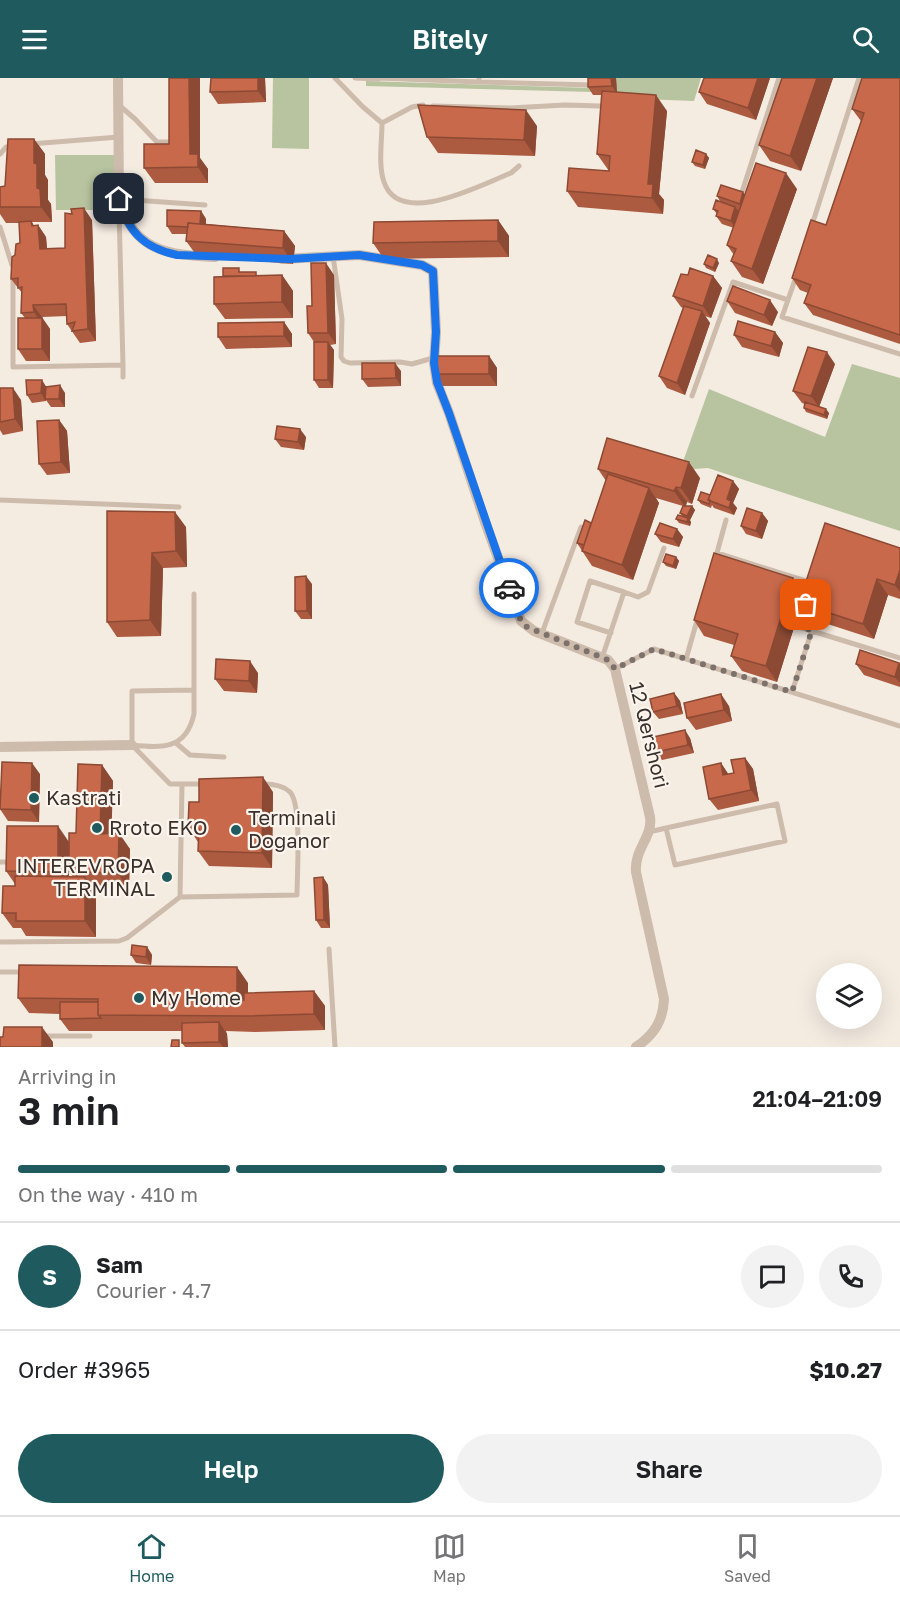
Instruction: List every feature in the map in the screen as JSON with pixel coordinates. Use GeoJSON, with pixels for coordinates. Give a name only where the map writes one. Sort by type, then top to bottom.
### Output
{"type":"FeatureCollection","features":[{"type":"Feature","properties":{"kind":"street"},"geometry":{"type":"LineString","coordinates":[[118,78],[119,199],[123,216],[140,239],[152,246],[177,255],[223,257]]}},
{"type":"Feature","properties":{"kind":"street","name":"12 Qershori"},"geometry":{"type":"LineString","coordinates":[[267,259],[301,259],[333,255],[375,256],[428,267],[433,271],[437,382],[521,621],[527,627],[602,658],[612,664],[615,669],[650,817],[651,827],[637,855],[636,872],[662,987],[663,1011],[654,1032],[636,1047]]}},
{"type":"Feature","properties":{"kind":"street"},"geometry":{"type":"LineString","coordinates":[[0,747],[132,745]]}},
{"type":"Feature","properties":{"kind":"lane"},"geometry":{"type":"LineString","coordinates":[[335,78],[382,123],[383,181],[392,196],[408,203],[429,204],[511,173],[519,166]]}},
{"type":"Feature","properties":{"kind":"lane"},"geometry":{"type":"LineString","coordinates":[[355,78],[592,85]]}},
{"type":"Feature","properties":{"kind":"lane"},"geometry":{"type":"LineString","coordinates":[[742,192],[778,78]]}},
{"type":"Feature","properties":{"kind":"lane"},"geometry":{"type":"LineString","coordinates":[[809,233],[859,78]]}},
{"type":"Feature","properties":{"kind":"lane"},"geometry":{"type":"LineString","coordinates":[[118,105],[157,142],[177,142]]}},
{"type":"Feature","properties":{"kind":"lane"},"geometry":{"type":"LineString","coordinates":[[382,123],[412,106],[420,105],[510,108],[600,106]]}},
{"type":"Feature","properties":{"kind":"lane"},"geometry":{"type":"LineString","coordinates":[[0,154],[6,147],[12,145],[118,137]]}},
{"type":"Feature","properties":{"kind":"lane"},"geometry":{"type":"LineString","coordinates":[[123,377],[119,199],[205,205]]}},
{"type":"Feature","properties":{"kind":"lane"},"geometry":{"type":"LineString","coordinates":[[0,227],[13,271],[13,367],[123,365]]}},
{"type":"Feature","properties":{"kind":"lane"},"geometry":{"type":"LineString","coordinates":[[333,255],[341,310],[341,357],[344,361],[412,364],[435,357]]}},
{"type":"Feature","properties":{"kind":"lane"},"geometry":{"type":"LineString","coordinates":[[799,267],[782,317],[900,354]]}},
{"type":"Feature","properties":{"kind":"lane"},"geometry":{"type":"LineString","coordinates":[[692,396],[733,282],[788,300]]}},
{"type":"Feature","properties":{"kind":"lane"},"geometry":{"type":"LineString","coordinates":[[0,500],[179,507]]}},
{"type":"Feature","properties":{"kind":"lane"},"geometry":{"type":"LineString","coordinates":[[713,564],[726,520]]}},
{"type":"Feature","properties":{"kind":"lane"},"geometry":{"type":"LineString","coordinates":[[542,633],[581,527]]}},
{"type":"Feature","properties":{"kind":"lane"},"geometry":{"type":"LineString","coordinates":[[611,633],[577,622],[590,581],[638,597],[648,592],[664,548]]}},
{"type":"Feature","properties":{"kind":"lane"},"geometry":{"type":"LineString","coordinates":[[717,553],[813,583]]}},
{"type":"Feature","properties":{"kind":"lane"},"geometry":{"type":"LineString","coordinates":[[816,574],[799,627],[900,658]]}},
{"type":"Feature","properties":{"kind":"lane"},"geometry":{"type":"LineString","coordinates":[[602,658],[624,592]]}},
{"type":"Feature","properties":{"kind":"lane"},"geometry":{"type":"LineString","coordinates":[[132,745],[156,748],[176,743],[192,723],[194,714],[194,594]]}},
{"type":"Feature","properties":{"kind":"lane"},"geometry":{"type":"LineString","coordinates":[[686,659],[701,606]]}},
{"type":"Feature","properties":{"kind":"lane"},"geometry":{"type":"LineString","coordinates":[[792,692],[812,630]]}},
{"type":"Feature","properties":{"kind":"lane"},"geometry":{"type":"LineString","coordinates":[[615,669],[654,649],[900,726]]}},
{"type":"Feature","properties":{"kind":"lane"},"geometry":{"type":"LineString","coordinates":[[181,796],[132,745],[132,692],[194,690]]}},
{"type":"Feature","properties":{"kind":"lane"},"geometry":{"type":"LineString","coordinates":[[176,743],[190,755],[224,757]]}},
{"type":"Feature","properties":{"kind":"lane"},"geometry":{"type":"LineString","coordinates":[[170,784],[215,784]]}},
{"type":"Feature","properties":{"kind":"lane"},"geometry":{"type":"LineString","coordinates":[[180,897],[182,784]]}},
{"type":"Feature","properties":{"kind":"lane"},"geometry":{"type":"LineString","coordinates":[[0,942],[119,942],[128,938],[180,897],[297,896],[297,816],[294,798],[285,788],[259,784]]}},
{"type":"Feature","properties":{"kind":"lane"},"geometry":{"type":"LineString","coordinates":[[649,832],[666,828],[777,804],[785,841],[675,865],[666,828]]}},
{"type":"Feature","properties":{"kind":"lane"},"geometry":{"type":"LineString","coordinates":[[0,862],[9,862]]}},
{"type":"Feature","properties":{"kind":"lane"},"geometry":{"type":"LineString","coordinates":[[329,949],[335,1047]]}},
{"type":"Feature","properties":{"kind":"lane"},"geometry":{"type":"LineString","coordinates":[[0,972],[35,972]]}},
{"type":"Feature","properties":{"kind":"lane"},"geometry":{"type":"LineString","coordinates":[[34,1036],[90,1036]]}},
{"type":"Feature","properties":{"kind":"green space"},"geometry":{"type":"Polygon","coordinates":[[[273,78],[309,78],[309,149],[272,148],[273,78]]]}},
{"type":"Feature","properties":{"kind":"green space"},"geometry":{"type":"Polygon","coordinates":[[[615,78],[701,78],[694,101],[615,98],[615,78]]]}},
{"type":"Feature","properties":{"kind":"green space"},"geometry":{"type":"Polygon","coordinates":[[[366,81],[593,88],[593,92],[366,86],[366,81]]]}},
{"type":"Feature","properties":{"kind":"green space"},"geometry":{"type":"Polygon","coordinates":[[[55,155],[115,155],[115,210],[56,210],[55,155]]]}},
{"type":"Feature","properties":{"kind":"green space"},"geometry":{"type":"Polygon","coordinates":[[[852,364],[900,378],[900,531],[708,468],[680,470],[709,389],[825,437],[852,364]]]}},
{"type":"Feature","properties":{"kind":"building"},"geometry":{"type":"Polygon","coordinates":[[[169,78],[189,78],[190,154],[198,154],[198,167],[144,168],[144,144],[169,144],[169,78]]]}},
{"type":"Feature","properties":{"kind":"building"},"geometry":{"type":"Polygon","coordinates":[[[211,78],[258,78],[258,91],[210,92],[211,78]]]}},
{"type":"Feature","properties":{"kind":"building"},"geometry":{"type":"Polygon","coordinates":[[[588,78],[611,78],[612,86],[588,87],[588,78]]]}},
{"type":"Feature","properties":{"kind":"building"},"geometry":{"type":"Polygon","coordinates":[[[704,78],[758,78],[748,108],[699,92],[704,78]]]}},
{"type":"Feature","properties":{"kind":"building"},"geometry":{"type":"Polygon","coordinates":[[[782,78],[817,78],[790,156],[759,145],[782,78]]]}},
{"type":"Feature","properties":{"kind":"building"},"geometry":{"type":"Polygon","coordinates":[[[862,78],[900,78],[900,335],[804,303],[811,285],[792,278],[811,220],[826,225],[864,113],[852,109],[862,78]]]}},
{"type":"Feature","properties":{"kind":"building"},"geometry":{"type":"Polygon","coordinates":[[[602,91],[656,95],[648,184],[653,184],[652,198],[567,191],[569,168],[609,171],[610,156],[597,154],[602,91]]]}},
{"type":"Feature","properties":{"kind":"building"},"geometry":{"type":"Polygon","coordinates":[[[418,105],[526,110],[524,140],[427,137],[418,105]]]}},
{"type":"Feature","properties":{"kind":"building"},"geometry":{"type":"Polygon","coordinates":[[[8,139],[34,139],[34,163],[37,164],[37,188],[40,189],[41,207],[0,207],[0,187],[5,186],[8,139]]]}},
{"type":"Feature","properties":{"kind":"building"},"geometry":{"type":"Polygon","coordinates":[[[696,150],[706,154],[703,165],[692,162],[696,150]]]}},
{"type":"Feature","properties":{"kind":"building"},"geometry":{"type":"Polygon","coordinates":[[[756,163],[786,173],[752,269],[731,261],[736,249],[727,245],[756,163]]]}},
{"type":"Feature","properties":{"kind":"building"},"geometry":{"type":"Polygon","coordinates":[[[721,185],[743,192],[740,204],[717,196],[721,185]]]}},
{"type":"Feature","properties":{"kind":"building"},"geometry":{"type":"Polygon","coordinates":[[[716,200],[735,207],[731,221],[716,216],[718,211],[713,209],[716,200]]]}},
{"type":"Feature","properties":{"kind":"building"},"geometry":{"type":"Polygon","coordinates":[[[84,208],[88,329],[72,331],[75,322],[67,324],[66,304],[33,305],[34,312],[21,313],[22,287],[18,288],[18,278],[11,279],[12,257],[15,255],[16,244],[20,243],[19,222],[31,221],[32,226],[38,225],[40,249],[65,248],[65,213],[72,214],[71,209],[84,208]]]}},
{"type":"Feature","properties":{"kind":"building"},"geometry":{"type":"Polygon","coordinates":[[[167,210],[201,211],[200,224],[188,223],[188,227],[167,226],[167,210]]]}},
{"type":"Feature","properties":{"kind":"building"},"geometry":{"type":"Polygon","coordinates":[[[498,220],[498,241],[373,243],[374,222],[498,220]]]}},
{"type":"Feature","properties":{"kind":"building"},"geometry":{"type":"Polygon","coordinates":[[[188,223],[284,231],[283,248],[186,241],[188,223]]]}},
{"type":"Feature","properties":{"kind":"building"},"geometry":{"type":"Polygon","coordinates":[[[708,255],[717,259],[713,268],[704,264],[708,255]]]}},
{"type":"Feature","properties":{"kind":"building"},"geometry":{"type":"Polygon","coordinates":[[[311,263],[326,263],[328,333],[308,333],[307,306],[312,306],[311,263]]]}},
{"type":"Feature","properties":{"kind":"building"},"geometry":{"type":"Polygon","coordinates":[[[223,268],[239,268],[239,272],[256,272],[256,276],[223,276],[223,268]]]}},
{"type":"Feature","properties":{"kind":"building"},"geometry":{"type":"Polygon","coordinates":[[[690,268],[713,276],[703,306],[673,296],[681,274],[688,275],[690,268]]]}},
{"type":"Feature","properties":{"kind":"building"},"geometry":{"type":"Polygon","coordinates":[[[282,275],[282,302],[214,304],[214,277],[282,275]]]}},
{"type":"Feature","properties":{"kind":"building"},"geometry":{"type":"Polygon","coordinates":[[[733,286],[770,300],[764,315],[727,301],[733,286]]]}},
{"type":"Feature","properties":{"kind":"building"},"geometry":{"type":"Polygon","coordinates":[[[684,306],[702,311],[677,383],[659,376],[684,306]]]}},
{"type":"Feature","properties":{"kind":"building"},"geometry":{"type":"Polygon","coordinates":[[[18,318],[42,318],[42,349],[18,349],[18,318]]]}},
{"type":"Feature","properties":{"kind":"building"},"geometry":{"type":"Polygon","coordinates":[[[738,321],[775,332],[771,346],[734,335],[738,321]]]}},
{"type":"Feature","properties":{"kind":"building"},"geometry":{"type":"Polygon","coordinates":[[[284,322],[284,336],[218,337],[218,323],[284,322]]]}},
{"type":"Feature","properties":{"kind":"building"},"geometry":{"type":"Polygon","coordinates":[[[314,342],[328,342],[328,380],[314,380],[314,342]]]}},
{"type":"Feature","properties":{"kind":"building"},"geometry":{"type":"Polygon","coordinates":[[[808,347],[827,352],[811,396],[793,391],[808,347]]]}},
{"type":"Feature","properties":{"kind":"building"},"geometry":{"type":"Polygon","coordinates":[[[435,356],[489,356],[489,374],[435,374],[435,356]]]}},
{"type":"Feature","properties":{"kind":"building"},"geometry":{"type":"Polygon","coordinates":[[[362,363],[395,363],[396,378],[362,379],[362,363]]]}},
{"type":"Feature","properties":{"kind":"building"},"geometry":{"type":"Polygon","coordinates":[[[26,380],[42,380],[41,393],[27,395],[26,380]]]}},
{"type":"Feature","properties":{"kind":"building"},"geometry":{"type":"Polygon","coordinates":[[[60,385],[59,399],[45,399],[46,387],[60,385]]]}},
{"type":"Feature","properties":{"kind":"building"},"geometry":{"type":"Polygon","coordinates":[[[0,388],[13,388],[15,419],[0,422],[0,388]]]}},
{"type":"Feature","properties":{"kind":"building"},"geometry":{"type":"Polygon","coordinates":[[[805,402],[826,409],[824,415],[804,408],[805,402]]]}},
{"type":"Feature","properties":{"kind":"building"},"geometry":{"type":"Polygon","coordinates":[[[59,420],[61,462],[39,464],[37,421],[59,420]]]}},
{"type":"Feature","properties":{"kind":"building"},"geometry":{"type":"Polygon","coordinates":[[[277,426],[300,429],[298,442],[275,439],[277,426]]]}},
{"type":"Feature","properties":{"kind":"building"},"geometry":{"type":"Polygon","coordinates":[[[607,438],[689,462],[681,488],[676,487],[674,491],[598,469],[607,438]]]}},
{"type":"Feature","properties":{"kind":"building"},"geometry":{"type":"Polygon","coordinates":[[[608,474],[649,488],[622,565],[582,551],[608,474]]]}},
{"type":"Feature","properties":{"kind":"building"},"geometry":{"type":"Polygon","coordinates":[[[718,475],[733,481],[727,499],[731,501],[729,508],[708,500],[718,475]]]}},
{"type":"Feature","properties":{"kind":"building"},"geometry":{"type":"Polygon","coordinates":[[[701,492],[710,495],[709,504],[698,500],[701,492]]]}},
{"type":"Feature","properties":{"kind":"building"},"geometry":{"type":"Polygon","coordinates":[[[683,506],[692,506],[687,516],[680,513],[683,506]]]}},
{"type":"Feature","properties":{"kind":"building"},"geometry":{"type":"Polygon","coordinates":[[[747,508],[762,513],[756,531],[741,526],[747,508]]]}},
{"type":"Feature","properties":{"kind":"building"},"geometry":{"type":"Polygon","coordinates":[[[107,511],[175,512],[176,551],[152,553],[150,620],[107,622],[107,511]]]}},
{"type":"Feature","properties":{"kind":"building"},"geometry":{"type":"Polygon","coordinates":[[[678,515],[688,518],[687,522],[676,519],[678,515]]]}},
{"type":"Feature","properties":{"kind":"building"},"geometry":{"type":"Polygon","coordinates":[[[585,520],[591,523],[584,545],[577,543],[585,520]]]}},
{"type":"Feature","properties":{"kind":"building"},"geometry":{"type":"Polygon","coordinates":[[[660,523],[677,529],[673,539],[655,534],[660,523]]]}},
{"type":"Feature","properties":{"kind":"building"},"geometry":{"type":"Polygon","coordinates":[[[825,523],[900,548],[900,570],[895,585],[877,579],[863,624],[799,603],[825,523]]]}},
{"type":"Feature","properties":{"kind":"building"},"geometry":{"type":"Polygon","coordinates":[[[714,553],[793,578],[766,666],[731,656],[738,634],[694,620],[714,553]]]}},
{"type":"Feature","properties":{"kind":"building"},"geometry":{"type":"Polygon","coordinates":[[[666,554],[676,557],[673,566],[663,562],[666,554]]]}},
{"type":"Feature","properties":{"kind":"building"},"geometry":{"type":"Polygon","coordinates":[[[306,576],[307,611],[295,611],[295,577],[306,576]]]}},
{"type":"Feature","properties":{"kind":"building"},"geometry":{"type":"Polygon","coordinates":[[[860,650],[899,663],[895,677],[856,664],[860,650]]]}},
{"type":"Feature","properties":{"kind":"building"},"geometry":{"type":"Polygon","coordinates":[[[216,659],[250,661],[249,681],[215,679],[216,659]]]}},
{"type":"Feature","properties":{"kind":"building"},"geometry":{"type":"Polygon","coordinates":[[[674,693],[677,706],[653,712],[650,699],[674,693]]]}},
{"type":"Feature","properties":{"kind":"building"},"geometry":{"type":"Polygon","coordinates":[[[721,694],[724,710],[687,718],[684,703],[721,694]]]}},
{"type":"Feature","properties":{"kind":"building"},"geometry":{"type":"Polygon","coordinates":[[[685,730],[688,745],[656,752],[653,737],[685,730]]]}},
{"type":"Feature","properties":{"kind":"building"},"geometry":{"type":"Polygon","coordinates":[[[745,758],[751,790],[709,799],[703,767],[721,763],[723,775],[734,773],[731,760],[745,758]]]}},
{"type":"Feature","properties":{"kind":"building"},"geometry":{"type":"Polygon","coordinates":[[[2,762],[32,763],[31,810],[0,809],[2,762]]]}},
{"type":"Feature","properties":{"kind":"building"},"geometry":{"type":"Polygon","coordinates":[[[78,764],[102,765],[100,834],[119,833],[118,874],[69,871],[69,833],[76,833],[78,764]]]}},
{"type":"Feature","properties":{"kind":"building","name":"Terminali Doganor"},"geometry":{"type":"Polygon","coordinates":[[[263,777],[262,853],[198,851],[199,829],[188,827],[189,802],[199,802],[199,779],[263,777]]]}},
{"type":"Feature","properties":{"kind":"building"},"geometry":{"type":"Polygon","coordinates":[[[7,826],[58,826],[58,872],[6,871],[7,826]]]}},
{"type":"Feature","properties":{"kind":"building"},"geometry":{"type":"Polygon","coordinates":[[[15,876],[85,877],[85,921],[16,921],[16,913],[2,913],[3,886],[15,886],[15,876]]]}},
{"type":"Feature","properties":{"kind":"building"},"geometry":{"type":"Polygon","coordinates":[[[323,877],[324,920],[316,920],[314,878],[323,877]]]}},
{"type":"Feature","properties":{"kind":"building"},"geometry":{"type":"Polygon","coordinates":[[[132,945],[147,947],[146,957],[131,955],[132,945]]]}},
{"type":"Feature","properties":{"kind":"building"},"geometry":{"type":"Polygon","coordinates":[[[19,965],[237,967],[237,1000],[244,1000],[244,993],[314,991],[314,1014],[98,1015],[98,999],[18,998],[19,965]]]}},
{"type":"Feature","properties":{"kind":"building"},"geometry":{"type":"Polygon","coordinates":[[[60,1002],[98,1002],[98,1015],[101,1018],[60,1019],[60,1002]]]}},
{"type":"Feature","properties":{"kind":"building"},"geometry":{"type":"Polygon","coordinates":[[[219,1022],[219,1042],[182,1043],[182,1023],[219,1022]]]}},
{"type":"Feature","properties":{"kind":"building"},"geometry":{"type":"Polygon","coordinates":[[[4,1027],[42,1027],[42,1047],[0,1047],[0,1037],[3,1037],[4,1027]]]}},
{"type":"Feature","properties":{"kind":"building"},"geometry":{"type":"Polygon","coordinates":[[[172,1040],[179,1040],[179,1047],[171,1047],[172,1040]]]}},
{"type":"Feature","properties":{"kind":"way so far"},"geometry":{"type":"LineString","coordinates":[[509,588],[521,621],[527,627],[608,660],[615,669],[654,649],[792,692],[812,630],[799,627],[806,605]]}},
{"type":"Feature","properties":{"kind":"place","name":"Kastrati"},"geometry":{"type":"Point","coordinates":[34,798]}},
{"type":"Feature","properties":{"kind":"place","name":"Rroto EKO"},"geometry":{"type":"Point","coordinates":[97,828]}},
{"type":"Feature","properties":{"kind":"place","name":"Terminali Doganor"},"geometry":{"type":"Point","coordinates":[236,830]}},
{"type":"Feature","properties":{"kind":"place","name":"INTEREVROPA TERMINAL"},"geometry":{"type":"Point","coordinates":[167,877]}},
{"type":"Feature","properties":{"kind":"place","name":"My Home"},"geometry":{"type":"Point","coordinates":[139,998]}},
{"type":"Feature","properties":{"kind":"route"},"geometry":{"type":"LineString","coordinates":[[119,199],[123,216],[140,239],[165,252],[177,255],[289,259],[340,255],[375,256],[422,265],[433,271],[436,332],[435,374],[509,588]]}}]}
